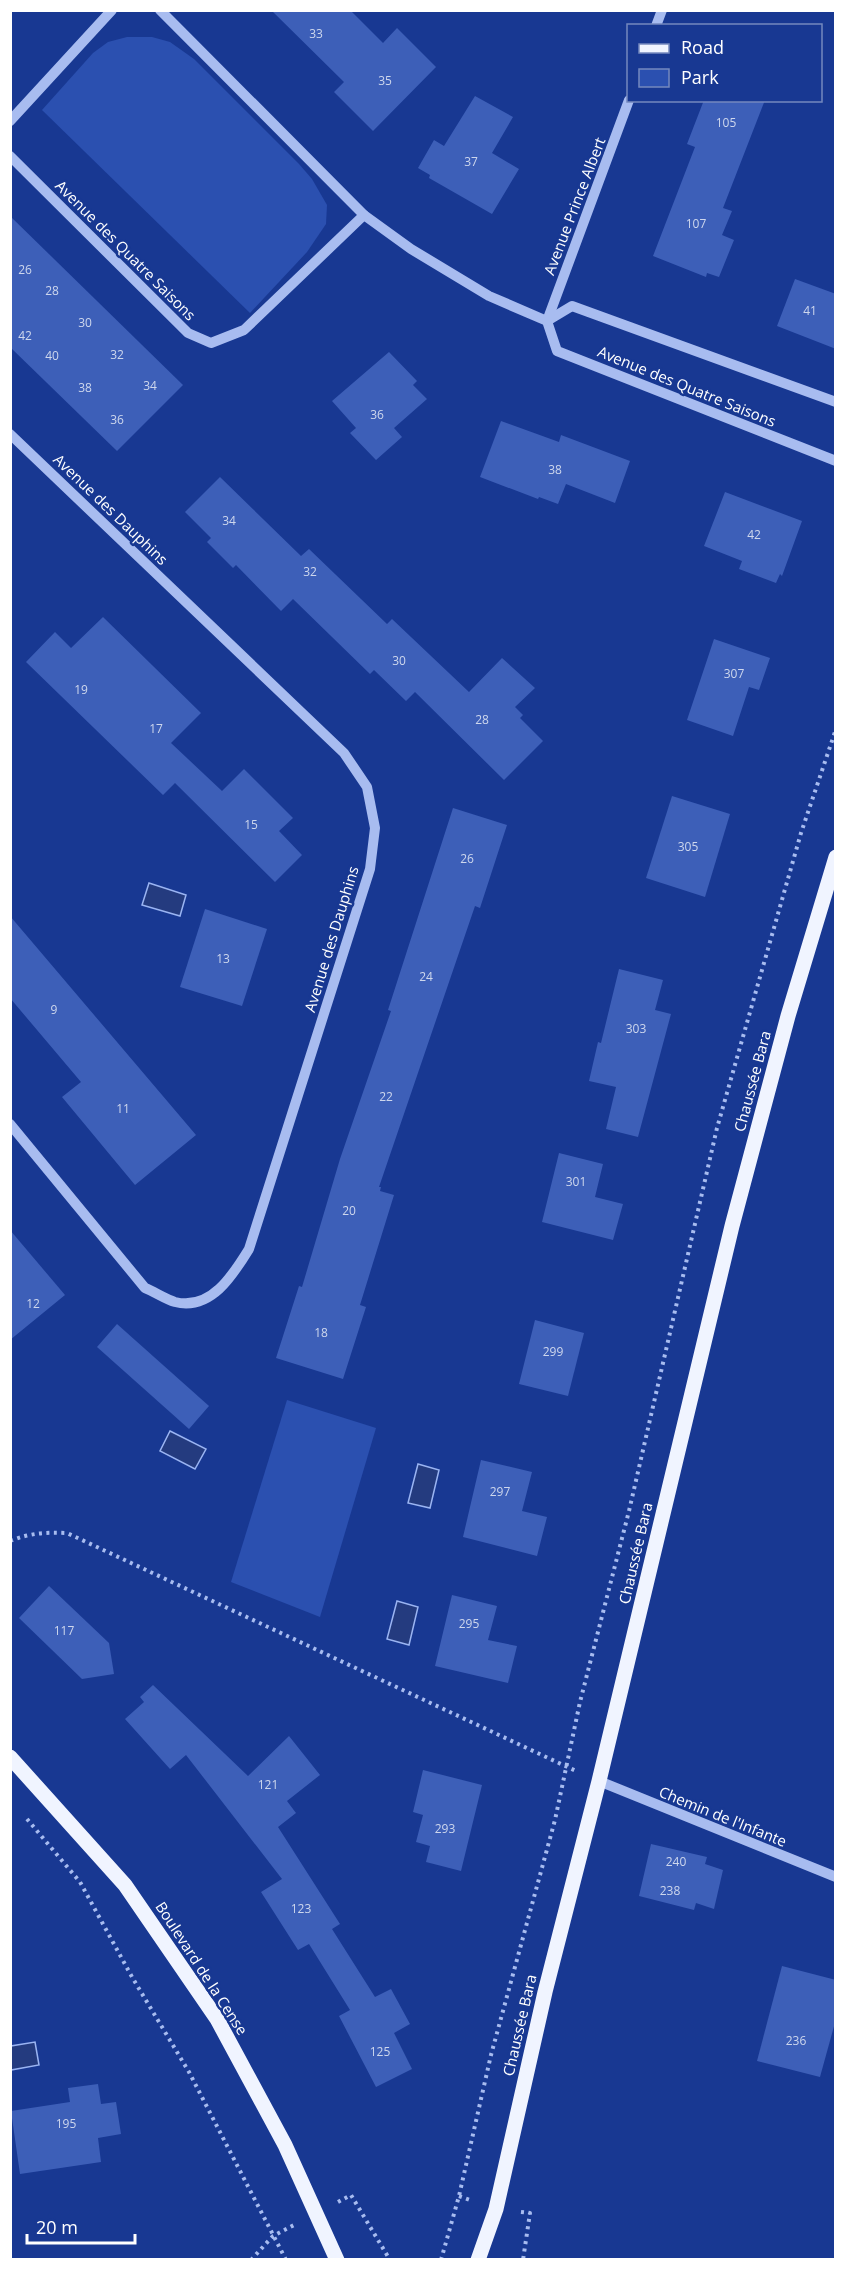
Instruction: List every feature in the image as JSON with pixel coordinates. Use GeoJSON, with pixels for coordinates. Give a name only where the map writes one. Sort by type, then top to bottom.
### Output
{"type":"FeatureCollection","features":[{"type":"Feature","properties":{"kind":"main road","name":"Chaussée Bara"},"geometry":{"type":"LineString","coordinates":[[478,2259],[495,2209],[545,1992],[599,1781],[732,1226],[788,1017],[836,857]]}},
{"type":"Feature","properties":{"kind":"main road","name":"Boulevard de la Cense"},"geometry":{"type":"LineString","coordinates":[[10,1757],[125,1884],[217,2019],[285,2145],[336,2259]]}},
{"type":"Feature","properties":{"kind":"street"},"geometry":{"type":"LineString","coordinates":[[10,121],[112,10]]}},
{"type":"Feature","properties":{"kind":"street"},"geometry":{"type":"LineString","coordinates":[[160,10],[364,215],[411,249],[489,296],[546,321],[572,306],[836,402]]}},
{"type":"Feature","properties":{"kind":"street","name":"Avenue Prince Albert"},"geometry":{"type":"LineString","coordinates":[[546,321],[628,102]]}},
{"type":"Feature","properties":{"kind":"street","name":"Avenue des Quatre Saisons"},"geometry":{"type":"LineString","coordinates":[[10,156],[188,333],[211,343],[244,330],[364,215]]}},
{"type":"Feature","properties":{"kind":"street","name":"Avenue des Quatre Saisons"},"geometry":{"type":"LineString","coordinates":[[546,321],[556,351],[836,461]]}},
{"type":"Feature","properties":{"kind":"street","name":"Avenue des Dauphins"},"geometry":{"type":"LineString","coordinates":[[10,434],[344,753],[367,787],[375,828],[370,869],[249,1249],[232,1276],[205,1301],[177,1302],[146,1288],[10,1124]]}},
{"type":"Feature","properties":{"kind":"street","name":"Chemin de l'Infante"},"geometry":{"type":"LineString","coordinates":[[599,1781],[836,1878]]}},
{"type":"Feature","properties":{"kind":"path"},"geometry":{"type":"LineString","coordinates":[[441,2259],[459,2196],[491,2055],[555,1820],[580,1702],[630,1511],[717,1128],[801,833],[836,729]]}},
{"type":"Feature","properties":{"kind":"path"},"geometry":{"type":"LineString","coordinates":[[10,1541],[25,1535],[46,1532],[67,1533],[567,1767]]}},
{"type":"Feature","properties":{"kind":"path"},"geometry":{"type":"LineString","coordinates":[[26,1818],[80,1882],[132,1977],[189,2072],[286,2259]]}},
{"type":"Feature","properties":{"kind":"path"},"geometry":{"type":"LineString","coordinates":[[316,2213],[351,2195],[390,2259]]}},
{"type":"Feature","properties":{"kind":"path"},"geometry":{"type":"LineString","coordinates":[[251,2259],[273,2236]]}},
{"type":"Feature","properties":{"kind":"green space"},"geometry":{"type":"Polygon","coordinates":[[[127,37],[152,37],[170,42],[194,59],[299,164],[312,179],[327,205],[326,224],[307,252],[250,313],[42,110],[93,53],[108,42],[127,37]]]}},
{"type":"Feature","properties":{"kind":"green space"},"geometry":{"type":"Polygon","coordinates":[[[287,1400],[376,1428],[320,1617],[231,1582],[287,1400]]]}},
{"type":"Feature","properties":{"kind":"shaded area"},"geometry":{"type":"Polygon","coordinates":[[[149,883],[186,895],[180,916],[142,905],[149,883]]]}},
{"type":"Feature","properties":{"kind":"shaded area"},"geometry":{"type":"Polygon","coordinates":[[[170,1431],[206,1449],[195,1469],[160,1451],[170,1431]]]}},
{"type":"Feature","properties":{"kind":"shaded area"},"geometry":{"type":"Polygon","coordinates":[[[418,1464],[439,1470],[430,1508],[408,1503],[418,1464]]]}},
{"type":"Feature","properties":{"kind":"shaded area"},"geometry":{"type":"Polygon","coordinates":[[[397,1601],[418,1607],[409,1645],[387,1639],[397,1601]]]}},
{"type":"Feature","properties":{"kind":"shaded area"},"geometry":{"type":"Polygon","coordinates":[[[35,2042],[39,2065],[11,2070],[11,2046],[35,2042]]]}},
{"type":"Feature","properties":{"kind":"building"},"geometry":{"type":"Polygon","coordinates":[[[271,10],[350,10],[383,43],[397,28],[436,67],[373,131],[334,92],[344,82],[271,10]]]}},
{"type":"Feature","properties":{"kind":"building"},"geometry":{"type":"Polygon","coordinates":[[[475,96],[513,117],[492,153],[519,169],[492,214],[429,178],[430,175],[418,168],[434,140],[444,146],[475,96]]]}},
{"type":"Feature","properties":{"kind":"building"},"geometry":{"type":"Polygon","coordinates":[[[703,102],[764,102],[723,208],[732,211],[722,235],[734,240],[719,277],[707,273],[706,277],[653,256],[695,147],[687,144],[703,102]]]}},
{"type":"Feature","properties":{"kind":"building"},"geometry":{"type":"Polygon","coordinates":[[[10,216],[183,385],[117,451],[10,347],[10,216]]]}},
{"type":"Feature","properties":{"kind":"building"},"geometry":{"type":"Polygon","coordinates":[[[795,279],[836,294],[836,349],[777,326],[795,279]]]}},
{"type":"Feature","properties":{"kind":"building"},"geometry":{"type":"Polygon","coordinates":[[[389,352],[417,381],[413,385],[427,399],[394,428],[402,437],[376,460],[350,433],[356,428],[332,401],[389,352]]]}},
{"type":"Feature","properties":{"kind":"building"},"geometry":{"type":"Polygon","coordinates":[[[501,421],[559,442],[561,435],[630,461],[615,503],[566,484],[558,504],[539,497],[538,499],[480,477],[501,421]]]}},
{"type":"Feature","properties":{"kind":"building"},"geometry":{"type":"Polygon","coordinates":[[[220,477],[301,556],[309,549],[387,624],[392,619],[469,692],[502,658],[535,688],[515,707],[523,715],[520,718],[543,741],[504,780],[415,692],[406,701],[374,670],[370,674],[293,599],[281,611],[236,565],[233,568],[207,542],[211,538],[185,512],[220,477]]]}},
{"type":"Feature","properties":{"kind":"building"},"geometry":{"type":"Polygon","coordinates":[[[725,492],[802,521],[782,576],[780,574],[776,583],[739,569],[742,561],[704,546],[725,492]]]}},
{"type":"Feature","properties":{"kind":"building"},"geometry":{"type":"Polygon","coordinates":[[[103,617],[201,713],[171,743],[222,791],[244,769],[293,818],[279,831],[302,855],[275,882],[175,783],[163,795],[26,662],[55,632],[71,648],[103,617]]]}},
{"type":"Feature","properties":{"kind":"building"},"geometry":{"type":"Polygon","coordinates":[[[714,639],[770,658],[759,690],[749,687],[733,736],[687,720],[714,639]]]}},
{"type":"Feature","properties":{"kind":"building"},"geometry":{"type":"Polygon","coordinates":[[[672,796],[730,814],[705,897],[646,878],[672,796]]]}},
{"type":"Feature","properties":{"kind":"building"},"geometry":{"type":"Polygon","coordinates":[[[453,808],[507,825],[480,908],[475,906],[379,1187],[381,1187],[380,1191],[394,1195],[360,1305],[366,1307],[343,1379],[276,1358],[299,1286],[302,1287],[340,1159],[391,1011],[388,1010],[453,808]]]}},
{"type":"Feature","properties":{"kind":"building"},"geometry":{"type":"Polygon","coordinates":[[[205,909],[267,929],[242,1006],[180,987],[205,909]]]}},
{"type":"Feature","properties":{"kind":"building"},"geometry":{"type":"Polygon","coordinates":[[[10,916],[196,1135],[135,1185],[62,1097],[81,1082],[10,998],[10,916]]]}},
{"type":"Feature","properties":{"kind":"building"},"geometry":{"type":"Polygon","coordinates":[[[619,969],[663,980],[655,1010],[671,1014],[638,1137],[606,1129],[616,1087],[589,1081],[619,969]]]}},
{"type":"Feature","properties":{"kind":"building"},"geometry":{"type":"Polygon","coordinates":[[[559,1153],[603,1164],[595,1197],[623,1204],[613,1240],[542,1222],[559,1153]]]}},
{"type":"Feature","properties":{"kind":"building"},"geometry":{"type":"Polygon","coordinates":[[[10,1230],[65,1295],[10,1340],[10,1230]]]}},
{"type":"Feature","properties":{"kind":"building"},"geometry":{"type":"Polygon","coordinates":[[[535,1320],[584,1333],[568,1396],[519,1384],[535,1320]]]}},
{"type":"Feature","properties":{"kind":"building"},"geometry":{"type":"Polygon","coordinates":[[[117,1324],[209,1406],[189,1429],[97,1347],[117,1324]]]}},
{"type":"Feature","properties":{"kind":"building"},"geometry":{"type":"Polygon","coordinates":[[[481,1460],[532,1472],[522,1511],[547,1517],[537,1556],[463,1537],[481,1460]]]}},
{"type":"Feature","properties":{"kind":"building"},"geometry":{"type":"Polygon","coordinates":[[[49,1586],[109,1643],[114,1674],[82,1679],[19,1618],[49,1586]]]}},
{"type":"Feature","properties":{"kind":"building"},"geometry":{"type":"Polygon","coordinates":[[[452,1595],[497,1606],[488,1640],[517,1646],[508,1683],[435,1666],[452,1595]]]}},
{"type":"Feature","properties":{"kind":"building"},"geometry":{"type":"Polygon","coordinates":[[[153,1685],[248,1776],[289,1736],[320,1775],[287,1801],[296,1813],[278,1827],[340,1924],[332,1929],[375,1997],[391,1989],[410,2024],[394,2033],[412,2069],[376,2087],[339,2016],[350,2010],[309,1944],[298,1950],[261,1892],[282,1879],[186,1755],[170,1769],[125,1719],[144,1702],[140,1697],[153,1685]]]}},
{"type":"Feature","properties":{"kind":"building"},"geometry":{"type":"Polygon","coordinates":[[[423,1770],[482,1785],[461,1871],[426,1862],[430,1846],[416,1842],[423,1815],[413,1812],[423,1770]]]}},
{"type":"Feature","properties":{"kind":"building"},"geometry":{"type":"Polygon","coordinates":[[[651,1844],[707,1857],[705,1864],[723,1870],[714,1909],[696,1903],[694,1910],[639,1896],[651,1844]]]}},
{"type":"Feature","properties":{"kind":"building"},"geometry":{"type":"Polygon","coordinates":[[[782,1966],[836,1980],[836,2019],[820,2077],[757,2061],[782,1966]]]}},
{"type":"Feature","properties":{"kind":"building"},"geometry":{"type":"Polygon","coordinates":[[[98,2084],[101,2104],[116,2102],[121,2134],[98,2138],[101,2162],[20,2174],[11,2111],[70,2102],[68,2088],[98,2084]]]}}]}
